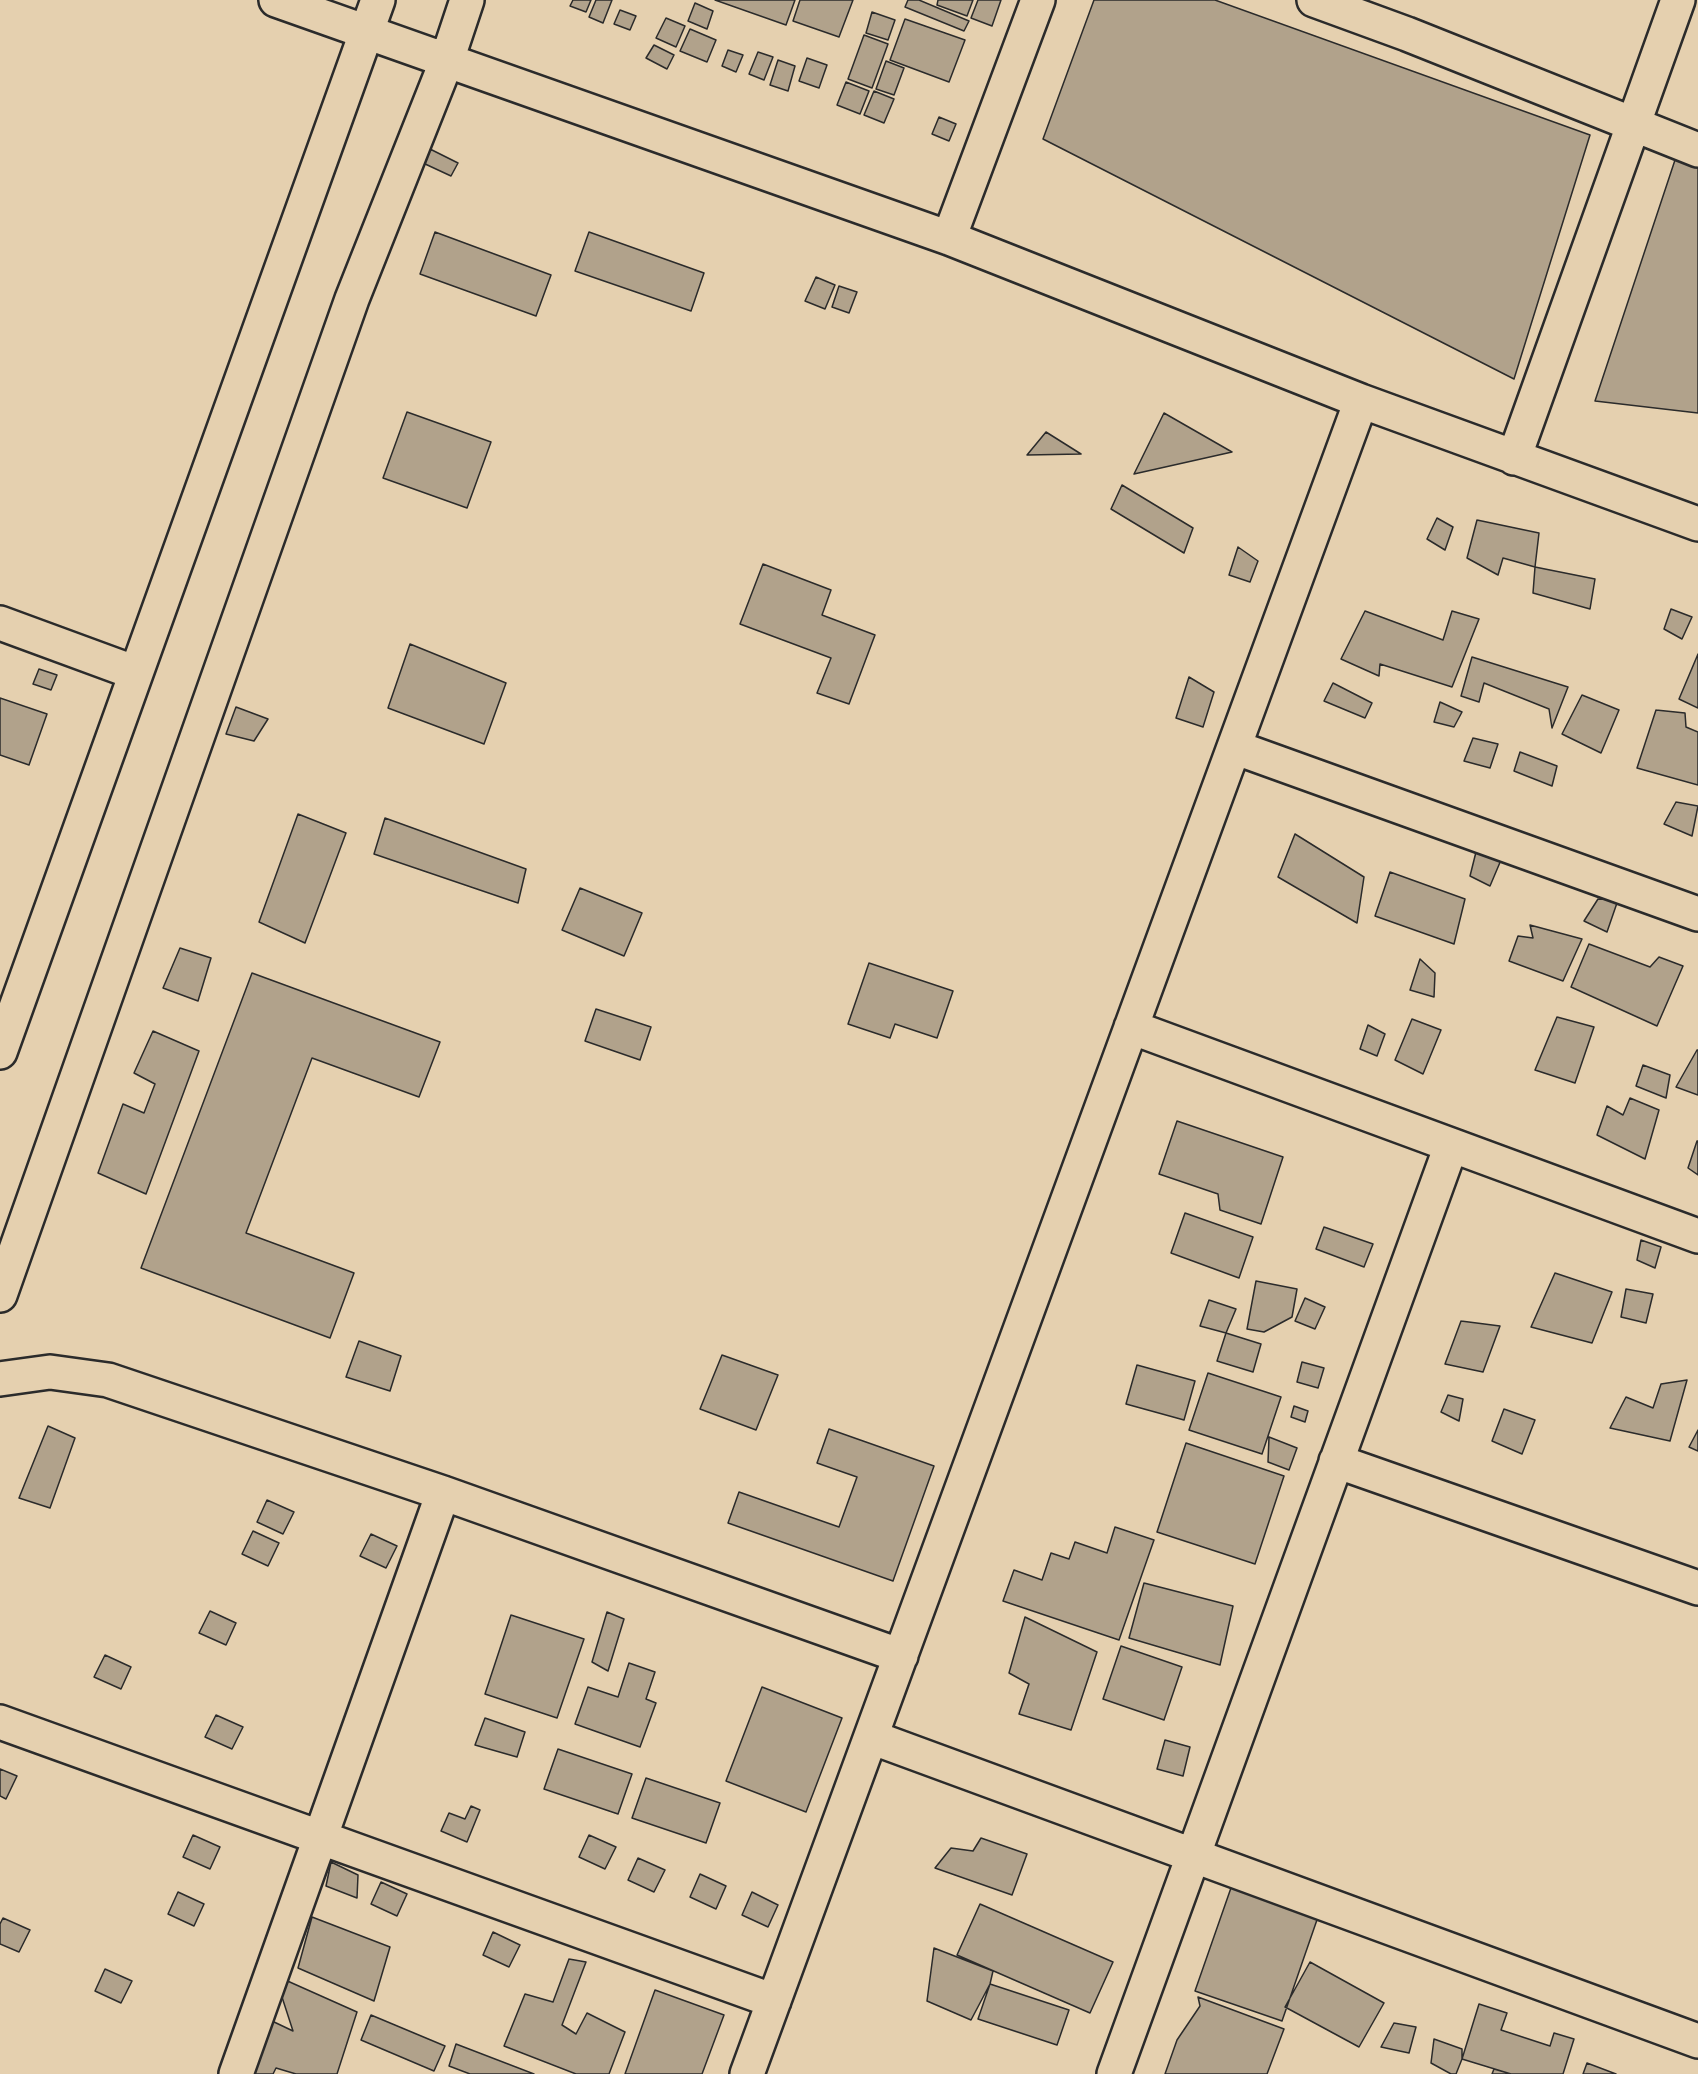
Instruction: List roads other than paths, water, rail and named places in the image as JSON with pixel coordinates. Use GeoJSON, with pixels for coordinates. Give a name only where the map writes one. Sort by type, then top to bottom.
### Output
{"type":"FeatureCollection","features":[{"type":"Feature","properties":{"kind":"street"},"geometry":{"type":"LineString","coordinates":[[276,0],[949,238],[1361,401],[1698,524]]}},
{"type":"Feature","properties":{"kind":"street"},"geometry":{"type":"LineString","coordinates":[[0,1052],[378,0]]}},
{"type":"Feature","properties":{"kind":"street"},"geometry":{"type":"LineString","coordinates":[[0,1295],[352,299],[447,60],[467,0]]}},
{"type":"Feature","properties":{"kind":"street"},"geometry":{"type":"LineString","coordinates":[[949,238],[1038,0]]}},
{"type":"Feature","properties":{"kind":"street"},"geometry":{"type":"LineString","coordinates":[[1314,0],[1407,34],[1635,127],[1698,150]]}},
{"type":"Feature","properties":{"kind":"street"},"geometry":{"type":"LineString","coordinates":[[1514,458],[1635,127],[1678,0]]}},
{"type":"Feature","properties":{"kind":"street"},"geometry":{"type":"LineString","coordinates":[[747,2074],[1361,401]]}},
{"type":"Feature","properties":{"kind":"street"},"geometry":{"type":"LineString","coordinates":[[0,623],[136,672]]}},
{"type":"Feature","properties":{"kind":"street"},"geometry":{"type":"LineString","coordinates":[[1234,747],[1698,914]]}},
{"type":"Feature","properties":{"kind":"street"},"geometry":{"type":"LineString","coordinates":[[1131,1027],[1698,1236]]}},
{"type":"Feature","properties":{"kind":"street"},"geometry":{"type":"LineString","coordinates":[[1114,2074],[1451,1146]]}},
{"type":"Feature","properties":{"kind":"street"},"geometry":{"type":"LineString","coordinates":[[0,1379],[50,1372],[108,1380],[443,1493],[901,1656]]}},
{"type":"Feature","properties":{"kind":"street"},"geometry":{"type":"LineString","coordinates":[[1336,1461],[1698,1588]]}},
{"type":"Feature","properties":{"kind":"street"},"geometry":{"type":"LineString","coordinates":[[236,2074],[443,1493]]}},
{"type":"Feature","properties":{"kind":"street"},"geometry":{"type":"LineString","coordinates":[[0,1722],[774,2001]]}},
{"type":"Feature","properties":{"kind":"street"},"geometry":{"type":"LineString","coordinates":[[871,1737],[1698,2041]]}}]}
